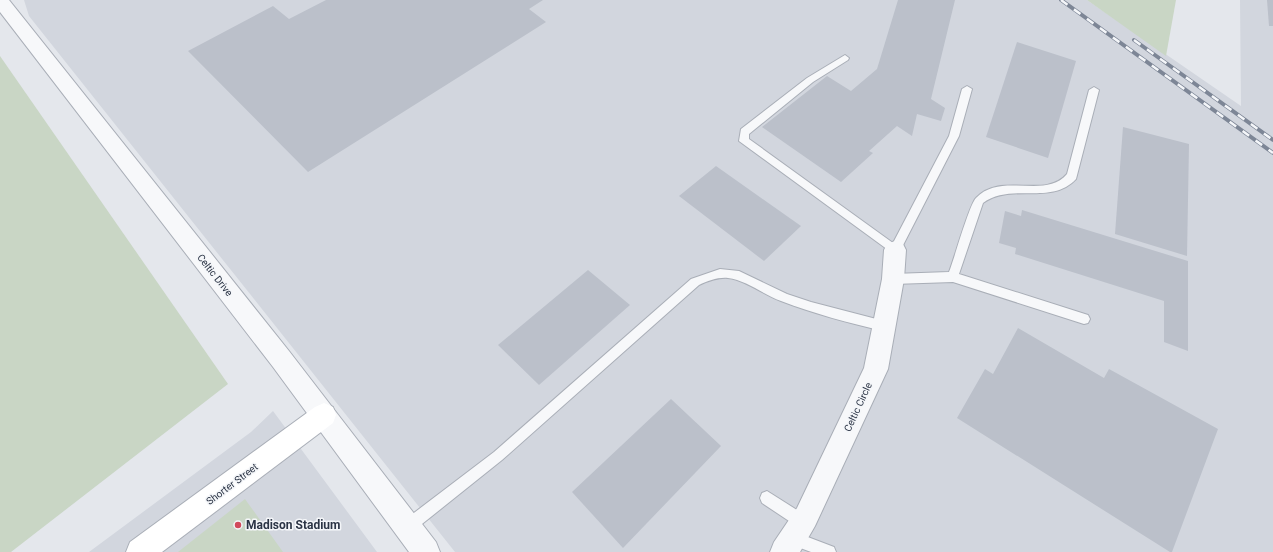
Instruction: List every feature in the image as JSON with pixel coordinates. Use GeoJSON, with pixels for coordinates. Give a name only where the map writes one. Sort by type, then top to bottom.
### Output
{"type":"FeatureCollection","features":[{"type":"Feature","properties":{"kind":"street","name":"Celtic Drive"},"geometry":{"type":"LineString","coordinates":[[0,0],[324,415],[426,552]]}},
{"type":"Feature","properties":{"kind":"street","name":"Celtic Circle"},"geometry":{"type":"LineString","coordinates":[[793,537],[876,369],[893,279],[895,250]]}},
{"type":"Feature","properties":{"kind":"street","name":"Shorter Street"},"geometry":{"type":"LineString","coordinates":[[140,552],[324,415]]}},
{"type":"Feature","properties":{"kind":"lane"},"geometry":{"type":"LineString","coordinates":[[845,58],[810,80],[751,126],[744,132],[744,141],[895,250],[954,136],[966,89]]}},
{"type":"Feature","properties":{"kind":"lane"},"geometry":{"type":"LineString","coordinates":[[953,277],[979,201],[986,193],[1001,189],[1039,189],[1062,186],[1072,176],[1094,90]]}},
{"type":"Feature","properties":{"kind":"lane"},"geometry":{"type":"LineString","coordinates":[[407,527],[498,456],[696,282],[709,276],[726,272],[746,279],[770,292],[804,305],[884,326]]}},
{"type":"Feature","properties":{"kind":"lane"},"geometry":{"type":"LineString","coordinates":[[893,279],[953,277],[1084,319]]}},
{"type":"Feature","properties":{"kind":"lane"},"geometry":{"type":"LineString","coordinates":[[767,498],[793,537],[829,552]]}},
{"type":"Feature","properties":{"kind":"shaded area"},"geometry":{"type":"Polygon","coordinates":[[[24,0],[1087,0],[1241,106],[1240,0],[1273,0],[1273,552],[455,552],[29,16],[24,0]]]}},
{"type":"Feature","properties":{"kind":"shaded area"},"geometry":{"type":"Polygon","coordinates":[[[273,411],[377,552],[89,552],[251,432],[273,411]]]}},
{"type":"Feature","properties":{"kind":"green space"},"geometry":{"type":"Polygon","coordinates":[[[1087,0],[1176,0],[1166,56],[1087,0]]]}},
{"type":"Feature","properties":{"kind":"green space"},"geometry":{"type":"Polygon","coordinates":[[[0,56],[228,384],[11,552],[0,552],[0,56]]]}},
{"type":"Feature","properties":{"kind":"green space","name":"Madison Stadium"},"geometry":{"type":"Polygon","coordinates":[[[245,499],[283,552],[178,552],[245,499]]]}},
{"type":"Feature","properties":{"kind":"building"},"geometry":{"type":"Polygon","coordinates":[[[326,0],[543,0],[529,9],[546,22],[308,172],[188,51],[273,6],[289,19],[326,0]]]}},
{"type":"Feature","properties":{"kind":"building"},"geometry":{"type":"Polygon","coordinates":[[[898,0],[955,0],[931,99],[945,108],[941,121],[917,114],[912,136],[897,126],[869,151],[873,153],[841,182],[762,127],[827,76],[851,91],[877,69],[898,0]]]}},
{"type":"Feature","properties":{"kind":"building"},"geometry":{"type":"Polygon","coordinates":[[[1267,0],[1273,0],[1273,26],[1269,26],[1267,0]]]}},
{"type":"Feature","properties":{"kind":"building"},"geometry":{"type":"Polygon","coordinates":[[[1017,42],[1076,61],[1048,158],[986,137],[1017,42]]]}},
{"type":"Feature","properties":{"kind":"building"},"geometry":{"type":"Polygon","coordinates":[[[1123,127],[1189,144],[1187,256],[1115,234],[1123,127]]]}},
{"type":"Feature","properties":{"kind":"building"},"geometry":{"type":"Polygon","coordinates":[[[716,166],[801,226],[764,261],[679,196],[716,166]]]}},
{"type":"Feature","properties":{"kind":"building"},"geometry":{"type":"Polygon","coordinates":[[[1022,210],[1188,261],[1188,351],[1164,342],[1164,301],[1015,254],[1016,248],[999,243],[1005,211],[1021,216],[1022,210]]]}},
{"type":"Feature","properties":{"kind":"building"},"geometry":{"type":"Polygon","coordinates":[[[588,270],[630,305],[539,385],[498,345],[588,270]]]}},
{"type":"Feature","properties":{"kind":"building"},"geometry":{"type":"Polygon","coordinates":[[[1018,328],[1104,378],[1109,369],[1218,429],[1172,552],[957,418],[985,369],[993,374],[1018,328]]]}},
{"type":"Feature","properties":{"kind":"building"},"geometry":{"type":"Polygon","coordinates":[[[671,399],[721,446],[623,548],[572,492],[671,399]]]}},
{"type":"Feature","properties":{"kind":"railway"},"geometry":{"type":"LineString","coordinates":[[1061,0],[1273,153]]}},
{"type":"Feature","properties":{"kind":"railway"},"geometry":{"type":"LineString","coordinates":[[1134,40],[1273,140]]}},
{"type":"Feature","properties":{"kind":"place","name":"Madison Stadium"},"geometry":{"type":"Point","coordinates":[238,525]}}]}
